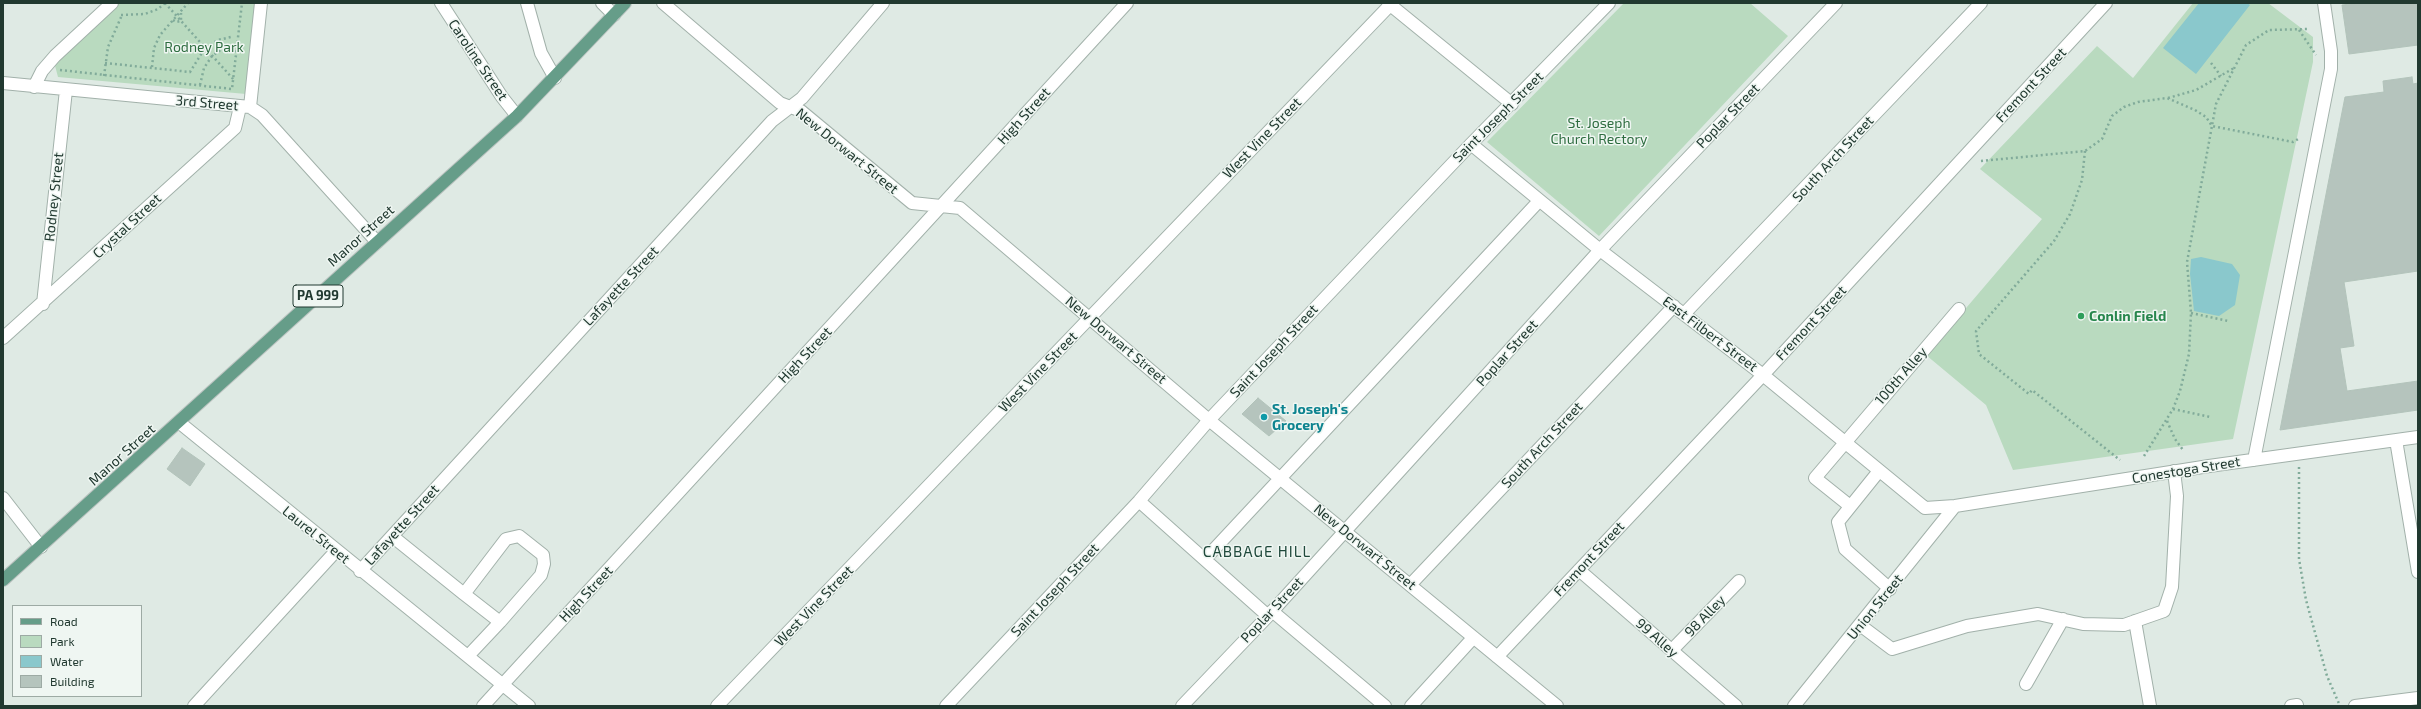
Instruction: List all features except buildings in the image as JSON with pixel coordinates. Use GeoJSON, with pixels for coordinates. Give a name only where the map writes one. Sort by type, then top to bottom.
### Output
{"type":"FeatureCollection","features":[{"type":"Feature","properties":{"kind":"main road","name":"Manor Street"},"geometry":{"type":"LineString","coordinates":[[3,580],[180,423],[517,116],[555,78],[625,3]]}},
{"type":"Feature","properties":{"kind":"street","name":"Crystal Street"},"geometry":{"type":"LineString","coordinates":[[3,338],[43,304],[235,128],[245,107],[260,3]]}},
{"type":"Feature","properties":{"kind":"street","name":"Caroline Street"},"geometry":{"type":"LineString","coordinates":[[441,3],[502,97],[517,116]]}},
{"type":"Feature","properties":{"kind":"street"},"geometry":{"type":"LineString","coordinates":[[527,3],[541,53],[555,78]]}},
{"type":"Feature","properties":{"kind":"street"},"geometry":{"type":"LineString","coordinates":[[602,3],[614,15]]}},
{"type":"Feature","properties":{"kind":"street","name":"New Dorwart Street"},"geometry":{"type":"LineString","coordinates":[[663,3],[780,103],[801,111],[912,203],[960,208],[1209,420],[1411,584],[1473,638],[1557,706]]}},
{"type":"Feature","properties":{"kind":"street","name":"Lafayette Street"},"geometry":{"type":"LineString","coordinates":[[360,571],[772,121],[802,98],[883,3]]}},
{"type":"Feature","properties":{"kind":"street","name":"High Street"},"geometry":{"type":"LineString","coordinates":[[483,706],[1127,3]]}},
{"type":"Feature","properties":{"kind":"street","name":"Saint Joseph Street"},"geometry":{"type":"LineString","coordinates":[[946,706],[1140,501],[1209,420],[1471,144],[1512,104],[1609,3]]}},
{"type":"Feature","properties":{"kind":"street","name":"Poplar Street"},"geometry":{"type":"LineString","coordinates":[[1182,706],[1270,613],[1600,250],[1836,3]]}},
{"type":"Feature","properties":{"kind":"street","name":"South Arch Street"},"geometry":{"type":"LineString","coordinates":[[1684,314],[1981,3]]}},
{"type":"Feature","properties":{"kind":"street","name":"Fremont Street"},"geometry":{"type":"LineString","coordinates":[[1497,657],[1763,375],[2106,3]]}},
{"type":"Feature","properties":{"kind":"street"},"geometry":{"type":"LineString","coordinates":[[2254,460],[2331,69],[2331,51],[2324,3]]}},
{"type":"Feature","properties":{"kind":"street"},"geometry":{"type":"LineString","coordinates":[[1390,4],[1512,104]]}},
{"type":"Feature","properties":{"kind":"street","name":"West Vine Street"},"geometry":{"type":"LineString","coordinates":[[717,706],[1390,4]]}},
{"type":"Feature","properties":{"kind":"street"},"geometry":{"type":"LineString","coordinates":[[34,87],[42,70],[54,56],[114,9]]}},
{"type":"Feature","properties":{"kind":"street","name":"3rd Street"},"geometry":{"type":"LineString","coordinates":[[3,84],[245,107],[262,115],[377,242]]}},
{"type":"Feature","properties":{"kind":"street","name":"Rodney Street"},"geometry":{"type":"LineString","coordinates":[[43,304],[66,90]]}},
{"type":"Feature","properties":{"kind":"street","name":"East Filbert Street"},"geometry":{"type":"LineString","coordinates":[[1471,144],[1600,250],[1763,375],[1925,508],[1955,506]]}},
{"type":"Feature","properties":{"kind":"street"},"geometry":{"type":"LineString","coordinates":[[1205,559],[1539,201]]}},
{"type":"Feature","properties":{"kind":"street","name":"South Arch Street"},"geometry":{"type":"LineString","coordinates":[[1411,584],[1674,306]]}},
{"type":"Feature","properties":{"kind":"street","name":"100th Alley"},"geometry":{"type":"LineString","coordinates":[[1850,506],[1815,478],[1844,442],[1959,309]]}},
{"type":"Feature","properties":{"kind":"street","name":"Laurel Street"},"geometry":{"type":"LineString","coordinates":[[180,423],[360,571],[529,706]]}},
{"type":"Feature","properties":{"kind":"street","name":"Conestoga Street"},"geometry":{"type":"LineString","coordinates":[[1955,506],[2174,471],[2418,437]]}},
{"type":"Feature","properties":{"kind":"street"},"geometry":{"type":"LineString","coordinates":[[2396,440],[2418,572]]}},
{"type":"Feature","properties":{"kind":"street"},"geometry":{"type":"LineString","coordinates":[[1879,471],[1838,522],[1845,549],[1890,589]]}},
{"type":"Feature","properties":{"kind":"street"},"geometry":{"type":"LineString","coordinates":[[1860,625],[1892,649],[1967,626],[2038,614],[2083,624],[2117,625],[2135,621],[2164,611],[2172,587],[2177,496],[2174,471]]}},
{"type":"Feature","properties":{"kind":"street"},"geometry":{"type":"LineString","coordinates":[[3,498],[41,547]]}},
{"type":"Feature","properties":{"kind":"street"},"geometry":{"type":"LineString","coordinates":[[1140,501],[1205,559],[1385,706]]}},
{"type":"Feature","properties":{"kind":"street","name":"Union Street"},"geometry":{"type":"LineString","coordinates":[[1794,706],[1890,589],[1955,506]]}},
{"type":"Feature","properties":{"kind":"street"},"geometry":{"type":"LineString","coordinates":[[392,536],[500,622]]}},
{"type":"Feature","properties":{"kind":"street"},"geometry":{"type":"LineString","coordinates":[[464,594],[506,539],[519,536],[542,555],[544,564],[541,575],[468,656]]}},
{"type":"Feature","properties":{"kind":"street"},"geometry":{"type":"LineString","coordinates":[[194,706],[336,551]]}},
{"type":"Feature","properties":{"kind":"street","name":"99 Alley"},"geometry":{"type":"LineString","coordinates":[[1579,570],[1736,706]]}},
{"type":"Feature","properties":{"kind":"street","name":"98 Alley"},"geometry":{"type":"LineString","coordinates":[[1672,650],[1739,581]]}},
{"type":"Feature","properties":{"kind":"street"},"geometry":{"type":"LineString","coordinates":[[2026,684],[2063,619]]}},
{"type":"Feature","properties":{"kind":"street"},"geometry":{"type":"LineString","coordinates":[[2135,621],[2150,706]]}},
{"type":"Feature","properties":{"kind":"street"},"geometry":{"type":"LineString","coordinates":[[1411,706],[1473,638]]}},
{"type":"Feature","properties":{"kind":"street"},"geometry":{"type":"LineString","coordinates":[[2355,706],[2418,698]]}},
{"type":"Feature","properties":{"kind":"path"},"geometry":{"type":"LineString","coordinates":[[114,9],[122,15],[137,16],[149,13],[165,3],[234,81]]}},
{"type":"Feature","properties":{"kind":"path"},"geometry":{"type":"LineString","coordinates":[[152,67],[154,48],[163,30],[188,3]]}},
{"type":"Feature","properties":{"kind":"path"},"geometry":{"type":"LineString","coordinates":[[59,65],[62,71],[232,88],[238,48],[242,3]]}},
{"type":"Feature","properties":{"kind":"path"},"geometry":{"type":"LineString","coordinates":[[181,12],[181,21]]}},
{"type":"Feature","properties":{"kind":"path"},"geometry":{"type":"LineString","coordinates":[[104,76],[110,40],[122,15]]}},
{"type":"Feature","properties":{"kind":"path"},"geometry":{"type":"LineString","coordinates":[[173,20],[176,22],[181,21]]}},
{"type":"Feature","properties":{"kind":"path"},"geometry":{"type":"LineString","coordinates":[[2299,29],[2317,56]]}},
{"type":"Feature","properties":{"kind":"path"},"geometry":{"type":"LineString","coordinates":[[2144,456],[2173,409],[2189,354],[2191,313],[2187,262],[2216,104],[2246,44],[2269,30],[2308,29]]}},
{"type":"Feature","properties":{"kind":"path"},"geometry":{"type":"LineString","coordinates":[[105,63],[190,72],[205,48],[218,40],[231,36]]}},
{"type":"Feature","properties":{"kind":"path"},"geometry":{"type":"LineString","coordinates":[[200,85],[204,68],[212,56],[222,49],[238,48]]}},
{"type":"Feature","properties":{"kind":"path"},"geometry":{"type":"LineString","coordinates":[[2211,63],[2221,76]]}},
{"type":"Feature","properties":{"kind":"path"},"geometry":{"type":"LineString","coordinates":[[1980,161],[2085,151],[2102,139],[2112,116],[2124,107],[2138,102],[2167,98],[2196,90],[2234,68]]}},
{"type":"Feature","properties":{"kind":"path"},"geometry":{"type":"LineString","coordinates":[[2167,98],[2195,110],[2206,117],[2212,126],[2293,142],[2300,138]]}},
{"type":"Feature","properties":{"kind":"path"},"geometry":{"type":"LineString","coordinates":[[2085,151],[2082,180],[2070,214],[2054,241],[1976,331],[1979,354],[2029,394],[2032,390],[2120,460]]}},
{"type":"Feature","properties":{"kind":"path"},"geometry":{"type":"LineString","coordinates":[[2191,313],[2228,321]]}},
{"type":"Feature","properties":{"kind":"path"},"geometry":{"type":"LineString","coordinates":[[2173,409],[2210,417]]}},
{"type":"Feature","properties":{"kind":"path"},"geometry":{"type":"LineString","coordinates":[[2167,420],[2174,439],[2183,450]]}},
{"type":"Feature","properties":{"kind":"path"},"geometry":{"type":"LineString","coordinates":[[2299,454],[2299,559],[2306,600],[2327,676],[2340,706]]}},
{"type":"Feature","properties":{"kind":"green space","name":"Rodney Park"},"geometry":{"type":"Polygon","coordinates":[[[119,3],[256,3],[246,94],[58,77],[54,62],[119,3]]]}},
{"type":"Feature","properties":{"kind":"green space","name":"St. Joseph Church Rectory"},"geometry":{"type":"Polygon","coordinates":[[[1624,3],[1750,3],[1788,36],[1599,236],[1487,142],[1624,3]]]}},
{"type":"Feature","properties":{"kind":"green space"},"geometry":{"type":"Polygon","coordinates":[[[2193,3],[2268,3],[2313,37],[2313,62],[2233,439],[2013,470],[1986,405],[1926,355],[2042,219],[1980,169],[2097,46],[2133,78],[2193,3]]]}},
{"type":"Feature","properties":{"kind":"water"},"geometry":{"type":"Polygon","coordinates":[[[2199,3],[2247,3],[2250,5],[2196,74],[2163,48],[2199,3]]]}},
{"type":"Feature","properties":{"kind":"water"},"geometry":{"type":"Polygon","coordinates":[[[2201,257],[2232,264],[2240,275],[2235,305],[2219,316],[2194,311],[2190,274],[2191,259],[2201,257]]]}},
{"type":"Feature","properties":{"kind":"place","name":"Conlin Field"},"geometry":{"type":"Point","coordinates":[2081,316]}},
{"type":"Feature","properties":{"kind":"place","name":"St. Joseph's Grocery"},"geometry":{"type":"Point","coordinates":[1264,417]}},
{"type":"Feature","properties":{"kind":"district","name":"CABBAGE HILL"},"geometry":{"type":"Point","coordinates":[1257,552]}}]}
